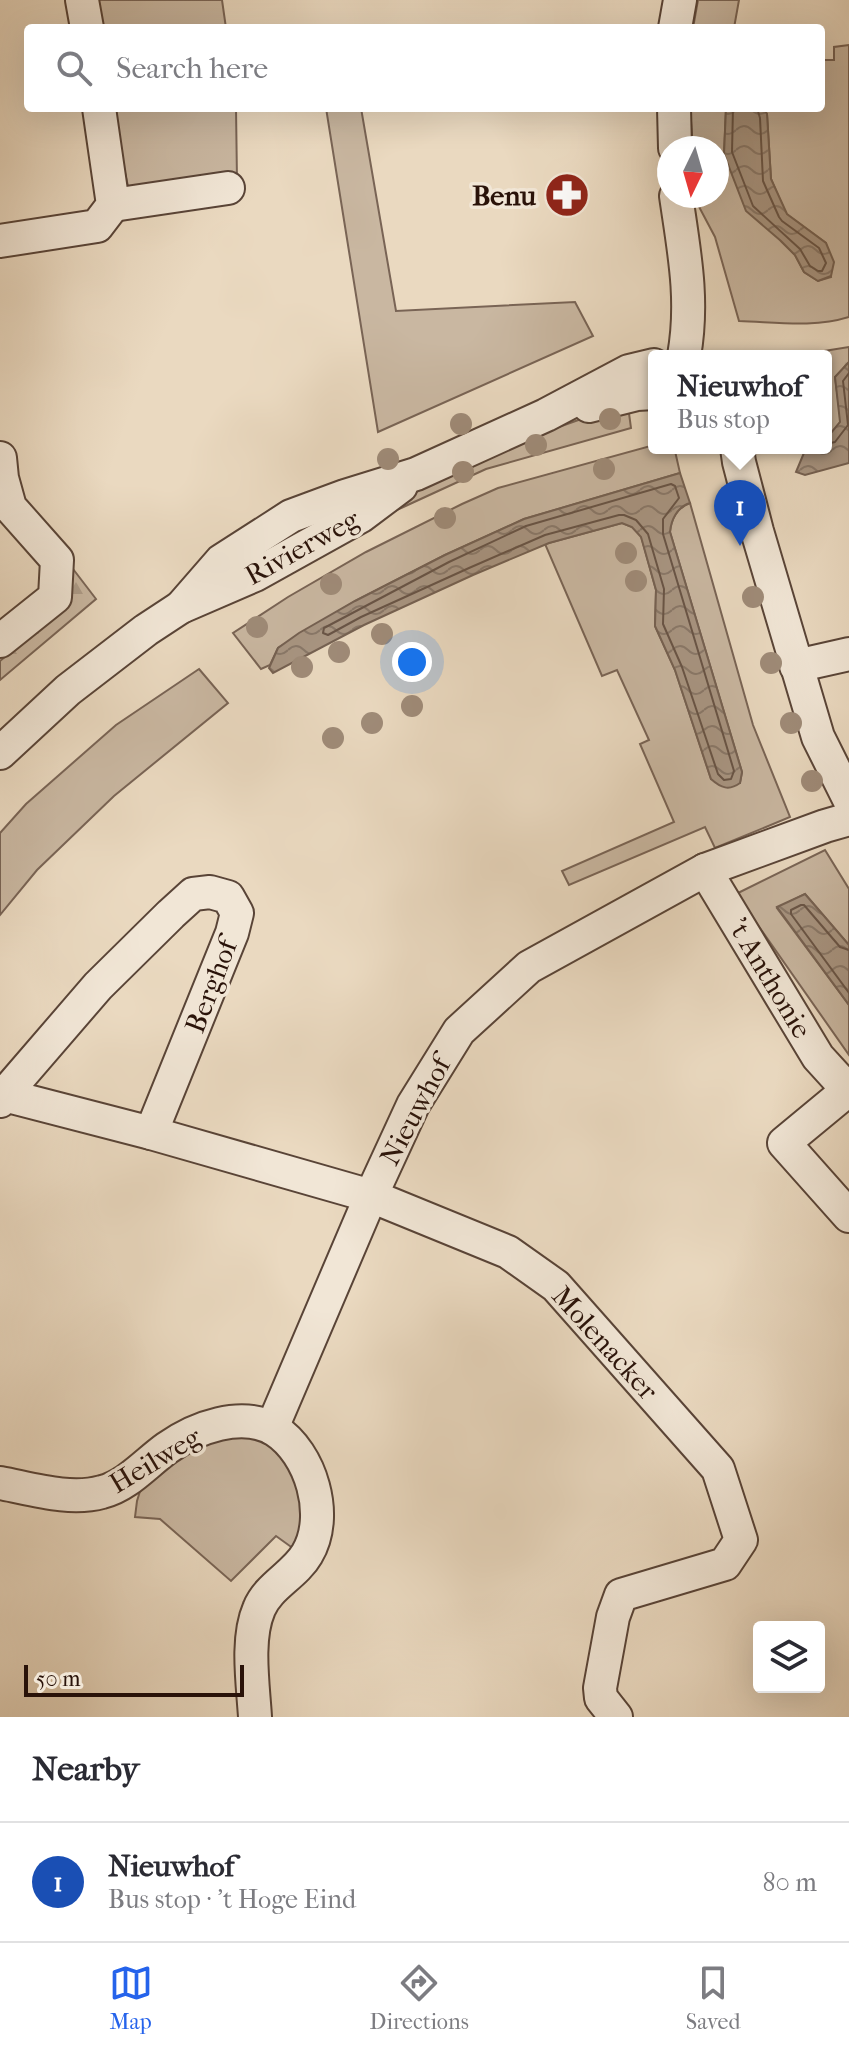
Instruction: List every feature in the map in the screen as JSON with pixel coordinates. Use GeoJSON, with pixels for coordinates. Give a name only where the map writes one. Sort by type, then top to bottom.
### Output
{"type":"FeatureCollection","features":[{"type":"Feature","properties":{"kind":"street"},"geometry":{"type":"LineString","coordinates":[[82,0],[86,24]]}},
{"type":"Feature","properties":{"kind":"street"},"geometry":{"type":"LineString","coordinates":[[676,24],[680,0]]}},
{"type":"Feature","properties":{"kind":"street"},"geometry":{"type":"LineString","coordinates":[[100,112],[113,205]]}},
{"type":"Feature","properties":{"kind":"street"},"geometry":{"type":"LineString","coordinates":[[674,112],[675,136]]}},
{"type":"Feature","properties":{"kind":"street"},"geometry":{"type":"LineString","coordinates":[[0,241],[97,226],[113,205],[228,188]]}},
{"type":"Feature","properties":{"kind":"street"},"geometry":{"type":"LineString","coordinates":[[678,208],[689,298],[685,350]]}},
{"type":"Feature","properties":{"kind":"street","name":"Rivierweg"},"geometry":{"type":"LineString","coordinates":[[0,753],[68,690],[181,607],[255,575],[361,516],[416,474],[546,415],[629,371],[648,366]]}},
{"type":"Feature","properties":{"kind":"street","name":"Rivierweg"},"geometry":{"type":"LineString","coordinates":[[546,415],[648,393]]}},
{"type":"Feature","properties":{"kind":"street"},"geometry":{"type":"LineString","coordinates":[[736,454],[818,737],[849,799]]}},
{"type":"Feature","properties":{"kind":"street"},"geometry":{"type":"LineString","coordinates":[[0,458],[10,507],[57,560],[55,597],[0,641]]}},
{"type":"Feature","properties":{"kind":"street"},"geometry":{"type":"LineString","coordinates":[[796,666],[849,654]]}},
{"type":"Feature","properties":{"kind":"street","name":"Nieuwhof"},"geometry":{"type":"LineString","coordinates":[[272,1428],[413,1105],[459,1031],[529,967],[705,870],[849,819]]}},
{"type":"Feature","properties":{"kind":"street","name":"'t Anthonie"},"geometry":{"type":"LineString","coordinates":[[705,870],[818,1057],[848,1090],[784,1143],[849,1216]]}},
{"type":"Feature","properties":{"kind":"street","name":"Berghof"},"geometry":{"type":"LineString","coordinates":[[210,892],[228,897],[237,913],[232,933],[151,1133],[2,1098],[98,986],[193,894],[210,892]]}},
{"type":"Feature","properties":{"kind":"street","name":"Molenacker"},"geometry":{"type":"LineString","coordinates":[[151,1133],[371,1196],[508,1252],[556,1286],[718,1469],[741,1540],[725,1564],[621,1595],[613,1617],[600,1688],[601,1698],[616,1717]]}},
{"type":"Feature","properties":{"kind":"street","name":"Heilweg"},"geometry":{"type":"LineString","coordinates":[[0,1483],[77,1496],[91,1495],[121,1483],[187,1435],[232,1421],[272,1428]]}},
{"type":"Feature","properties":{"kind":"street"},"geometry":{"type":"LineString","coordinates":[[255,1717],[252,1664],[254,1623],[260,1605],[267,1596],[307,1555],[317,1522],[315,1492],[309,1474],[288,1440],[272,1428]]}},
{"type":"Feature","properties":{"kind":"green space"},"geometry":{"type":"Polygon","coordinates":[[[96,0],[222,0],[225,24],[100,24],[96,0]]]}},
{"type":"Feature","properties":{"kind":"green space"},"geometry":{"type":"Polygon","coordinates":[[[698,0],[739,0],[735,24],[694,24],[698,0]]]}},
{"type":"Feature","properties":{"kind":"green space"},"geometry":{"type":"Polygon","coordinates":[[[849,45],[849,317],[808,323],[739,321],[715,237],[700,208],[729,208],[729,162],[804,272],[818,281],[831,277],[826,243],[786,214],[771,179],[766,112],[825,112],[825,60],[834,60],[834,47],[849,45]]]}},
{"type":"Feature","properties":{"kind":"green space"},"geometry":{"type":"Polygon","coordinates":[[[115,112],[236,112],[237,180],[129,191],[115,112]]]}},
{"type":"Feature","properties":{"kind":"green space"},"geometry":{"type":"Polygon","coordinates":[[[327,112],[362,112],[396,311],[575,302],[593,336],[378,432],[327,112]]]}},
{"type":"Feature","properties":{"kind":"green space"},"geometry":{"type":"Polygon","coordinates":[[[690,112],[726,112],[725,136],[692,136],[690,112]]]}},
{"type":"Feature","properties":{"kind":"green space"},"geometry":{"type":"Polygon","coordinates":[[[849,347],[849,362],[835,377],[841,422],[832,432],[832,350],[849,347]]]}},
{"type":"Feature","properties":{"kind":"green space"},"geometry":{"type":"Polygon","coordinates":[[[628,406],[631,428],[486,469],[399,509],[345,539],[407,493],[542,433],[628,406]]]}},
{"type":"Feature","properties":{"kind":"green space"},"geometry":{"type":"Polygon","coordinates":[[[648,447],[648,454],[676,454],[680,473],[524,519],[445,555],[355,601],[278,648],[270,665],[261,669],[233,633],[366,552],[498,488],[648,447]]]}},
{"type":"Feature","properties":{"kind":"green space"},"geometry":{"type":"Polygon","coordinates":[[[690,503],[753,725],[790,817],[715,848],[705,827],[569,885],[562,871],[674,822],[640,744],[649,740],[617,670],[602,676],[545,544],[622,523],[641,536],[656,590],[655,626],[675,670],[711,779],[740,783],[742,772],[670,532],[676,514],[690,503]]]}},
{"type":"Feature","properties":{"kind":"green space"},"geometry":{"type":"Polygon","coordinates":[[[70,565],[96,599],[0,680],[0,661],[67,605],[70,565]]]}},
{"type":"Feature","properties":{"kind":"green space"},"geometry":{"type":"Polygon","coordinates":[[[199,669],[228,703],[114,796],[37,870],[0,915],[0,833],[26,804],[116,725],[199,669]]]}},
{"type":"Feature","properties":{"kind":"green space"},"geometry":{"type":"Polygon","coordinates":[[[825,850],[849,889],[849,945],[805,894],[777,908],[849,1005],[849,1055],[736,894],[825,850]]]}},
{"type":"Feature","properties":{"kind":"green space"},"geometry":{"type":"Polygon","coordinates":[[[228,1437],[251,1437],[271,1444],[290,1467],[301,1495],[302,1526],[294,1549],[276,1536],[231,1581],[160,1519],[135,1517],[141,1488],[181,1456],[204,1443],[228,1437]]]}},
{"type":"Feature","properties":{"kind":"water"},"geometry":{"type":"Polygon","coordinates":[[[726,112],[767,114],[771,179],[787,214],[826,243],[834,262],[831,276],[818,281],[804,272],[795,255],[746,211],[729,167],[729,136],[725,136],[726,112]]]}},
{"type":"Feature","properties":{"kind":"water"},"geometry":{"type":"Polygon","coordinates":[[[849,362],[849,463],[805,475],[796,472],[804,454],[832,454],[832,432],[840,422],[835,377],[849,362]]]}},
{"type":"Feature","properties":{"kind":"water"},"geometry":{"type":"Polygon","coordinates":[[[680,473],[690,503],[676,514],[670,532],[742,772],[740,783],[732,787],[718,785],[711,779],[675,670],[655,626],[656,590],[641,537],[632,527],[622,523],[549,543],[364,625],[273,673],[269,668],[278,648],[299,633],[445,555],[524,519],[680,473]]]}},
{"type":"Feature","properties":{"kind":"water"},"geometry":{"type":"Polygon","coordinates":[[[805,894],[849,945],[849,1005],[777,907],[805,894]]]}},
{"type":"Feature","properties":{"kind":"place","name":"Benu"},"geometry":{"type":"Point","coordinates":[567,195]}},
{"type":"Feature","properties":{"kind":"place","name":"Nieuwhof"},"geometry":{"type":"Point","coordinates":[740,546]}}]}
